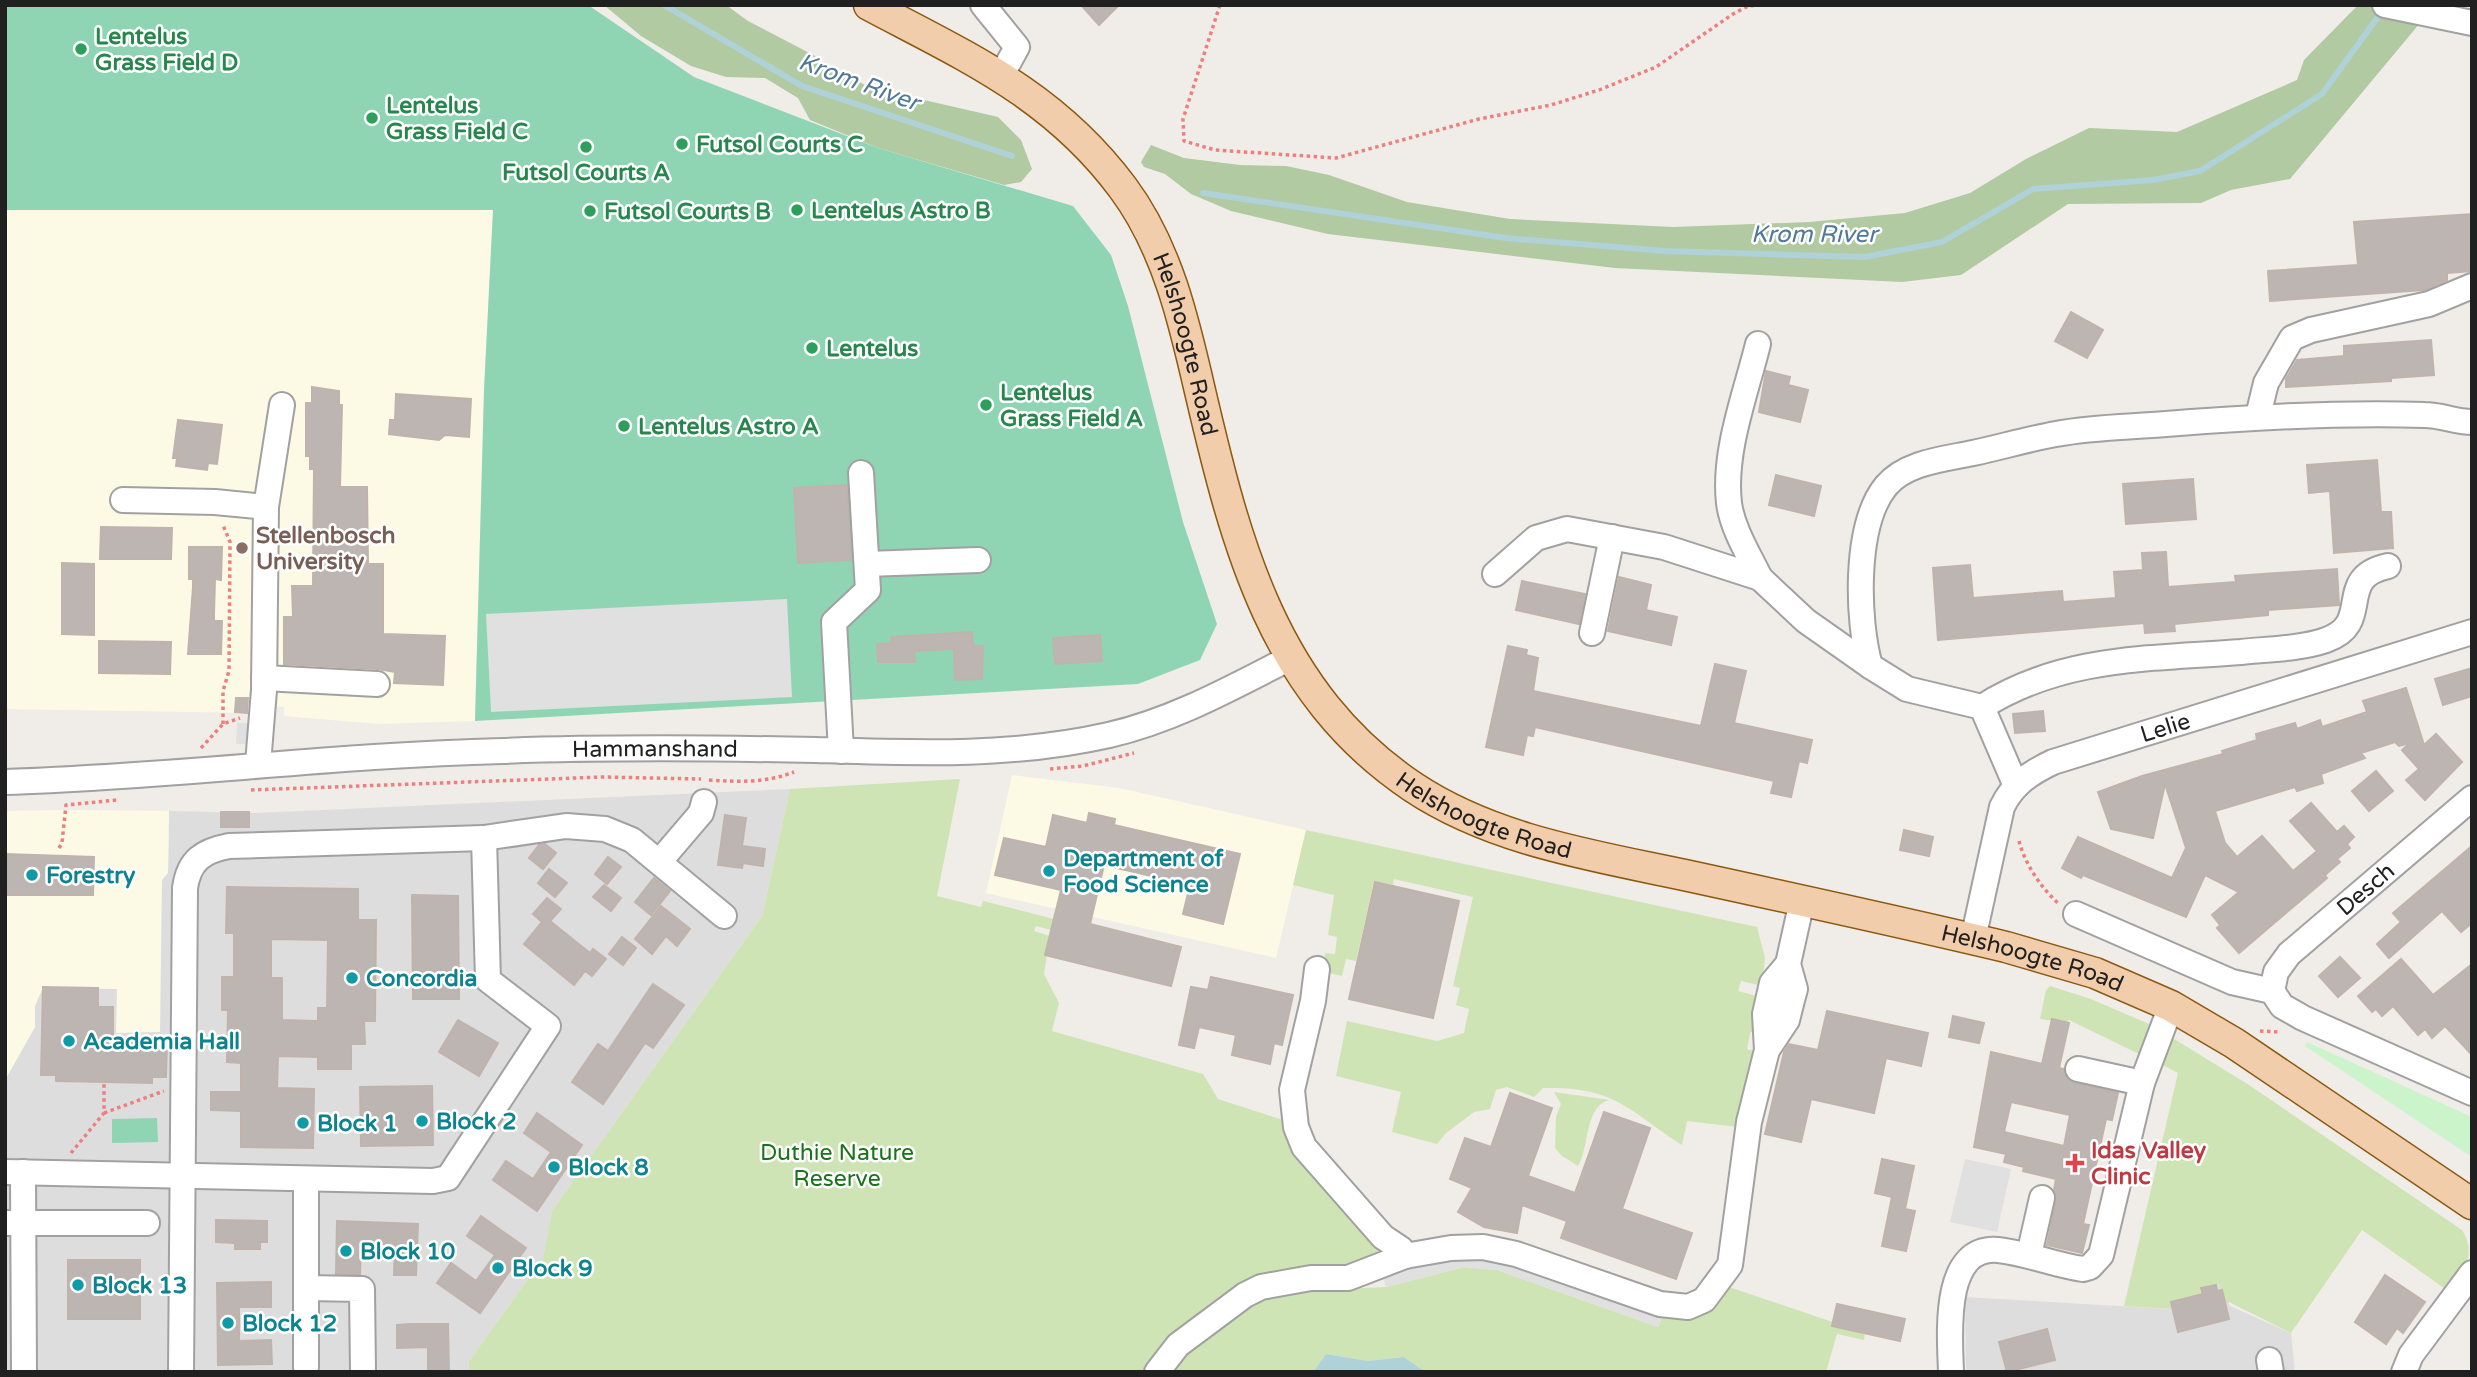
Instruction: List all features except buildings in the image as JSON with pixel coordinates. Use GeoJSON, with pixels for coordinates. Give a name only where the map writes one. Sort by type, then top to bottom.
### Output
{"type":"FeatureCollection","features":[{"type":"Feature","properties":{"kind":"main road","name":"Helshoogte Road"},"geometry":{"type":"LineString","coordinates":[[869,5],[1001,76],[1058,116],[1123,187],[1160,250],[1181,316],[1238,543],[1290,658],[1320,703],[1343,730],[1413,787],[1453,810],[1530,839],[1973,939],[2095,972],[2171,1006],[2234,1043],[2472,1204]]}},
{"type":"Feature","properties":{"kind":"street"},"geometry":{"type":"LineString","coordinates":[[983,5],[1017,47],[1001,76]]}},
{"type":"Feature","properties":{"kind":"street"},"geometry":{"type":"LineString","coordinates":[[2385,5],[2472,23]]}},
{"type":"Feature","properties":{"kind":"street"},"geometry":{"type":"LineString","coordinates":[[2258,416],[2266,383],[2292,338],[2311,330],[2429,304],[2472,286]]}},
{"type":"Feature","properties":{"kind":"street"},"geometry":{"type":"LineString","coordinates":[[1758,344],[1734,440],[1728,487],[1734,522],[1760,578],[1806,621],[1908,689],[1982,707],[2012,688],[2055,672],[2104,663],[2289,647],[2325,641],[2343,631],[2350,623],[2359,582],[2367,572],[2388,565]]}},
{"type":"Feature","properties":{"kind":"street"},"geometry":{"type":"LineString","coordinates":[[266,763],[266,507],[282,405]]}},
{"type":"Feature","properties":{"kind":"street"},"geometry":{"type":"LineString","coordinates":[[1870,666],[1863,641],[1861,615],[1867,533],[1886,487],[1901,473],[1931,462],[2058,433],[2258,416],[2430,415],[2454,422],[2472,422]]}},
{"type":"Feature","properties":{"kind":"street"},"geometry":{"type":"LineString","coordinates":[[841,751],[834,622],[868,590],[861,473]]}},
{"type":"Feature","properties":{"kind":"street"},"geometry":{"type":"LineString","coordinates":[[123,500],[215,502],[266,507]]}},
{"type":"Feature","properties":{"kind":"street"},"geometry":{"type":"LineString","coordinates":[[1495,574],[1526,545],[1567,529],[1706,558],[1760,578]]}},
{"type":"Feature","properties":{"kind":"street"},"geometry":{"type":"LineString","coordinates":[[1592,633],[1612,537]]}},
{"type":"Feature","properties":{"kind":"street"},"geometry":{"type":"LineString","coordinates":[[867,564],[978,560]]}},
{"type":"Feature","properties":{"kind":"street","name":"Lelie"},"geometry":{"type":"LineString","coordinates":[[1973,939],[2002,807],[2016,786],[2032,772],[2053,762],[2472,632]]}},
{"type":"Feature","properties":{"kind":"street","name":"Hammanshand"},"geometry":{"type":"LineString","coordinates":[[5,782],[98,779],[266,763],[503,750],[951,754],[1041,748],[1113,734],[1180,713],[1290,658]]}},
{"type":"Feature","properties":{"kind":"street"},"geometry":{"type":"LineString","coordinates":[[264,684],[377,684]]}},
{"type":"Feature","properties":{"kind":"street"},"geometry":{"type":"LineString","coordinates":[[1982,707],[2016,786]]}},
{"type":"Feature","properties":{"kind":"street","name":"Desch"},"geometry":{"type":"LineString","coordinates":[[2272,991],[2276,972],[2289,954],[2472,798]]}},
{"type":"Feature","properties":{"kind":"street"},"geometry":{"type":"LineString","coordinates":[[660,861],[701,813],[704,802]]}},
{"type":"Feature","properties":{"kind":"street"},"geometry":{"type":"LineString","coordinates":[[181,1372],[185,888],[194,861],[207,850],[229,846],[484,838],[581,825],[604,829],[632,841],[660,861],[724,916]]}},
{"type":"Feature","properties":{"kind":"street"},"geometry":{"type":"LineString","coordinates":[[24,1372],[14,1172],[433,1181],[448,1178],[548,1026],[488,979],[484,838]]}},
{"type":"Feature","properties":{"kind":"street"},"geometry":{"type":"LineString","coordinates":[[1157,1372],[1178,1345],[1234,1303],[1261,1287],[1311,1279],[1348,1278],[1405,1256],[1451,1248],[1483,1247],[1516,1254],[1660,1304],[1688,1307],[1704,1300],[1730,1265],[1749,1122],[1767,1049],[1787,1020],[1795,989],[1788,964],[1802,901]]}},
{"type":"Feature","properties":{"kind":"street"},"geometry":{"type":"LineString","coordinates":[[2076,914],[2232,982],[2272,991],[2283,1006],[2303,1018],[2472,1093]]}},
{"type":"Feature","properties":{"kind":"street"},"geometry":{"type":"LineString","coordinates":[[1317,969],[1313,1001],[1292,1090],[1296,1127],[1304,1147],[1383,1237],[1401,1249],[1405,1256]]}},
{"type":"Feature","properties":{"kind":"street"},"geometry":{"type":"LineString","coordinates":[[1951,1372],[1949,1310],[1956,1282],[1966,1264],[1977,1254],[1994,1250],[2029,1255],[2083,1269],[2101,1255],[2142,1083],[2171,1006]]}},
{"type":"Feature","properties":{"kind":"street"},"geometry":{"type":"LineString","coordinates":[[2078,1069],[2142,1083]]}},
{"type":"Feature","properties":{"kind":"street"},"geometry":{"type":"LineString","coordinates":[[306,1179],[306,1367]]}},
{"type":"Feature","properties":{"kind":"street"},"geometry":{"type":"LineString","coordinates":[[2029,1255],[2042,1198]]}},
{"type":"Feature","properties":{"kind":"street"},"geometry":{"type":"LineString","coordinates":[[15,1223],[147,1223]]}},
{"type":"Feature","properties":{"kind":"street"},"geometry":{"type":"LineString","coordinates":[[2404,1372],[2411,1355],[2472,1273]]}},
{"type":"Feature","properties":{"kind":"street"},"geometry":{"type":"LineString","coordinates":[[306,1288],[362,1289],[363,1372]]}},
{"type":"Feature","properties":{"kind":"path"},"geometry":{"type":"LineString","coordinates":[[1220,5],[1183,119],[1184,141],[1215,150],[1336,158],[1479,119],[1551,105],[1599,90],[1656,67],[1733,14],[1756,5]]}},
{"type":"Feature","properties":{"kind":"path"},"geometry":{"type":"LineString","coordinates":[[215,502],[230,542],[229,671],[223,691],[223,724]]}},
{"type":"Feature","properties":{"kind":"path"},"geometry":{"type":"LineString","coordinates":[[199,754],[203,744],[223,724],[236,718],[247,718]]}},
{"type":"Feature","properties":{"kind":"path"},"geometry":{"type":"LineString","coordinates":[[1038,770],[1083,766],[1113,759]]}},
{"type":"Feature","properties":{"kind":"path"},"geometry":{"type":"LineString","coordinates":[[240,790],[603,777],[745,782],[775,779],[798,771]]}},
{"type":"Feature","properties":{"kind":"path"},"geometry":{"type":"LineString","coordinates":[[59,848],[62,843],[63,811]]}},
{"type":"Feature","properties":{"kind":"path"},"geometry":{"type":"LineString","coordinates":[[2019,841],[2022,852],[2047,894],[2076,914]]}},
{"type":"Feature","properties":{"kind":"path"},"geometry":{"type":"LineString","coordinates":[[2258,1031],[2284,1032]]}},
{"type":"Feature","properties":{"kind":"path"},"geometry":{"type":"LineString","coordinates":[[104,1084],[104,1113]]}},
{"type":"Feature","properties":{"kind":"path"},"geometry":{"type":"LineString","coordinates":[[67,1161],[104,1113],[173,1088]]}},
{"type":"Feature","properties":{"kind":"shaded area","name":"Stellenbosch University"},"geometry":{"type":"Polygon","coordinates":[[[5,210],[493,210],[484,390],[475,721],[378,724],[284,716],[284,707],[270,706],[250,706],[250,713],[5,709],[5,210]]]}},
{"type":"Feature","properties":{"kind":"shaded area"},"geometry":{"type":"Polygon","coordinates":[[[787,599],[792,697],[491,712],[486,614],[787,599]]]}},
{"type":"Feature","properties":{"kind":"shaded area"},"geometry":{"type":"Polygon","coordinates":[[[237,723],[250,723],[250,744],[236,744],[237,723]]]}},
{"type":"Feature","properties":{"kind":"shaded area"},"geometry":{"type":"Polygon","coordinates":[[[1012,775],[1119,788],[1306,830],[1276,958],[986,893],[1012,775]]]}},
{"type":"Feature","properties":{"kind":"shaded area"},"geometry":{"type":"Polygon","coordinates":[[[790,789],[762,916],[552,1211],[543,1258],[469,1361],[469,1372],[5,1372],[5,1080],[35,1027],[35,1006],[43,987],[117,989],[162,879],[168,873],[169,811],[257,813],[790,789]]]}},
{"type":"Feature","properties":{"kind":"shaded area"},"geometry":{"type":"Polygon","coordinates":[[[5,811],[169,811],[168,873],[162,880],[160,1032],[116,1033],[117,989],[43,987],[35,1006],[35,1027],[5,1080],[5,811]]]}},
{"type":"Feature","properties":{"kind":"shaded area"},"geometry":{"type":"Polygon","coordinates":[[[1965,1159],[2011,1169],[1997,1232],[1950,1222],[1965,1159]]]}},
{"type":"Feature","properties":{"kind":"shaded area"},"geometry":{"type":"Polygon","coordinates":[[[1484,1253],[1663,1314],[1658,1327],[1497,1270],[1464,1267],[1386,1287],[1381,1271],[1484,1253]]]}},
{"type":"Feature","properties":{"kind":"shaded area"},"geometry":{"type":"Polygon","coordinates":[[[2221,1284],[2230,1306],[2291,1333],[2295,1372],[1966,1372],[1965,1297],[2172,1309],[2171,1302],[2202,1294],[2201,1288],[2221,1284]]]}},
{"type":"Feature","properties":{"kind":"green space","name":"Lentelus"},"geometry":{"type":"Polygon","coordinates":[[[5,5],[588,5],[694,77],[878,148],[1073,206],[1111,255],[1128,306],[1183,522],[1217,624],[1200,660],[1138,684],[475,721],[484,390],[493,210],[5,210],[5,5]]]}},
{"type":"Feature","properties":{"kind":"green space"},"geometry":{"type":"Polygon","coordinates":[[[604,5],[726,5],[748,21],[815,56],[817,63],[872,88],[998,117],[1021,140],[1032,169],[1021,182],[1004,185],[878,148],[810,120],[798,98],[765,78],[726,77],[691,66],[641,36],[604,5]]]}},
{"type":"Feature","properties":{"kind":"green space"},"geometry":{"type":"Polygon","coordinates":[[[2358,5],[2435,5],[2290,179],[2231,190],[2201,203],[2068,204],[1961,275],[1902,282],[1615,268],[1328,234],[1231,211],[1191,194],[1165,174],[1144,167],[1141,162],[1151,145],[1184,158],[1240,165],[1286,166],[1329,175],[1407,202],[1510,219],[1673,227],[1809,222],[1905,213],[1970,193],[2026,159],[2089,128],[2177,132],[2297,80],[2304,60],[2358,5]]]}},
{"type":"Feature","properties":{"kind":"green space","name":"Duthie Nature Reserve"},"geometry":{"type":"Polygon","coordinates":[[[960,779],[937,896],[981,907],[983,901],[1054,919],[1051,930],[1036,926],[1034,931],[1050,936],[1044,974],[1059,1003],[1052,1031],[1203,1074],[1218,1099],[1286,1121],[1378,1242],[1377,1258],[1343,1265],[1287,1269],[1244,1282],[1207,1306],[1190,1321],[1146,1372],[469,1372],[469,1361],[543,1258],[552,1211],[762,916],[790,789],[960,779]]]}},
{"type":"Feature","properties":{"kind":"green space"},"geometry":{"type":"Polygon","coordinates":[[[1306,830],[1757,927],[1765,958],[1762,986],[1741,981],[1738,991],[1760,997],[1756,1028],[1750,1033],[1747,1049],[1757,1052],[1738,1127],[1687,1121],[1682,1145],[1633,1111],[1604,1096],[1567,1088],[1543,1088],[1534,1097],[1507,1087],[1496,1090],[1490,1109],[1474,1112],[1446,1133],[1437,1144],[1392,1132],[1401,1092],[1336,1076],[1347,1021],[1437,1041],[1464,1033],[1469,1009],[1456,1005],[1460,988],[1453,986],[1473,897],[1394,879],[1393,885],[1374,881],[1356,961],[1346,959],[1342,976],[1324,972],[1325,953],[1335,954],[1337,937],[1328,935],[1334,895],[1293,885],[1306,830]]]}},
{"type":"Feature","properties":{"kind":"green space"},"geometry":{"type":"Polygon","coordinates":[[[2050,986],[2091,999],[2149,1024],[2141,1055],[2069,1020],[2067,1023],[2040,1019],[2046,990],[2050,986]]]}},
{"type":"Feature","properties":{"kind":"green space"},"geometry":{"type":"Polygon","coordinates":[[[2171,1037],[2249,1085],[2462,1230],[2469,1255],[2451,1293],[2362,1230],[2291,1333],[2229,1302],[2225,1304],[2220,1284],[2202,1288],[2203,1294],[2171,1302],[2173,1309],[2124,1306],[2178,1073],[2157,1062],[2171,1037]]]}},
{"type":"Feature","properties":{"kind":"green space"},"geometry":{"type":"Polygon","coordinates":[[[2307,1042],[2472,1117],[2472,1157],[2305,1046],[2307,1042]]]}},
{"type":"Feature","properties":{"kind":"green space"},"geometry":{"type":"Polygon","coordinates":[[[1554,1092],[1609,1100],[1595,1110],[1578,1166],[1555,1148],[1556,1117],[1561,1104],[1554,1092]]]}},
{"type":"Feature","properties":{"kind":"green space"},"geometry":{"type":"Polygon","coordinates":[[[157,1118],[158,1142],[112,1143],[112,1119],[157,1118]]]}},
{"type":"Feature","properties":{"kind":"green space"},"geometry":{"type":"Polygon","coordinates":[[[1464,1267],[1497,1270],[1658,1327],[1662,1317],[1685,1319],[1701,1315],[1715,1304],[1729,1287],[1865,1333],[1864,1340],[1837,1334],[1826,1372],[1439,1372],[1421,1369],[1404,1357],[1368,1361],[1326,1354],[1313,1372],[1169,1372],[1189,1349],[1272,1292],[1386,1287],[1464,1267]]]}},
{"type":"Feature","properties":{"kind":"water"},"geometry":{"type":"Polygon","coordinates":[[[1326,1354],[1368,1361],[1404,1357],[1421,1369],[1439,1372],[1313,1372],[1326,1354]]]}},
{"type":"Feature","properties":{"kind":"waterway","name":"Krom River"},"geometry":{"type":"LineString","coordinates":[[664,5],[802,86],[1012,156]]}},
{"type":"Feature","properties":{"kind":"waterway","name":"Krom River"},"geometry":{"type":"LineString","coordinates":[[1203,193],[1506,238],[1665,251],[1865,257],[1942,242],[2033,189],[2153,180],[2200,171],[2322,94],[2383,10]]}},
{"type":"Feature","properties":{"kind":"place","name":"Lentelus Grass Field D"},"geometry":{"type":"Point","coordinates":[81,49]}},
{"type":"Feature","properties":{"kind":"place","name":"Lentelus Grass Field C"},"geometry":{"type":"Point","coordinates":[372,118]}},
{"type":"Feature","properties":{"kind":"place","name":"Futsol Courts C"},"geometry":{"type":"Point","coordinates":[682,144]}},
{"type":"Feature","properties":{"kind":"place","name":"Futsol Courts A"},"geometry":{"type":"Point","coordinates":[586,147]}},
{"type":"Feature","properties":{"kind":"place","name":"Lentelus Astro B"},"geometry":{"type":"Point","coordinates":[797,210]}},
{"type":"Feature","properties":{"kind":"place","name":"Futsol Courts B"},"geometry":{"type":"Point","coordinates":[590,211]}},
{"type":"Feature","properties":{"kind":"place","name":"Lentelus"},"geometry":{"type":"Point","coordinates":[812,348]}},
{"type":"Feature","properties":{"kind":"place","name":"Lentelus Grass Field A"},"geometry":{"type":"Point","coordinates":[986,405]}},
{"type":"Feature","properties":{"kind":"place","name":"Lentelus Astro A"},"geometry":{"type":"Point","coordinates":[624,426]}},
{"type":"Feature","properties":{"kind":"place","name":"Stellenbosch University"},"geometry":{"type":"Point","coordinates":[242,548]}},
{"type":"Feature","properties":{"kind":"place","name":"Department of Food Science"},"geometry":{"type":"Point","coordinates":[1049,871]}},
{"type":"Feature","properties":{"kind":"place","name":"Forestry"},"geometry":{"type":"Point","coordinates":[32,875]}},
{"type":"Feature","properties":{"kind":"place","name":"Concordia"},"geometry":{"type":"Point","coordinates":[352,978]}},
{"type":"Feature","properties":{"kind":"place","name":"Academia Hall"},"geometry":{"type":"Point","coordinates":[69,1041]}},
{"type":"Feature","properties":{"kind":"place","name":"Block 2"},"geometry":{"type":"Point","coordinates":[422,1121]}},
{"type":"Feature","properties":{"kind":"place","name":"Block 1"},"geometry":{"type":"Point","coordinates":[303,1123]}},
{"type":"Feature","properties":{"kind":"place","name":"Idas Valley Clinic"},"geometry":{"type":"Point","coordinates":[2075,1163]}},
{"type":"Feature","properties":{"kind":"place","name":"Block 8"},"geometry":{"type":"Point","coordinates":[554,1167]}},
{"type":"Feature","properties":{"kind":"place","name":"Block 10"},"geometry":{"type":"Point","coordinates":[346,1251]}},
{"type":"Feature","properties":{"kind":"place","name":"Block 9"},"geometry":{"type":"Point","coordinates":[498,1268]}},
{"type":"Feature","properties":{"kind":"place","name":"Block 13"},"geometry":{"type":"Point","coordinates":[78,1285]}},
{"type":"Feature","properties":{"kind":"place","name":"Block 12"},"geometry":{"type":"Point","coordinates":[228,1323]}}]}
